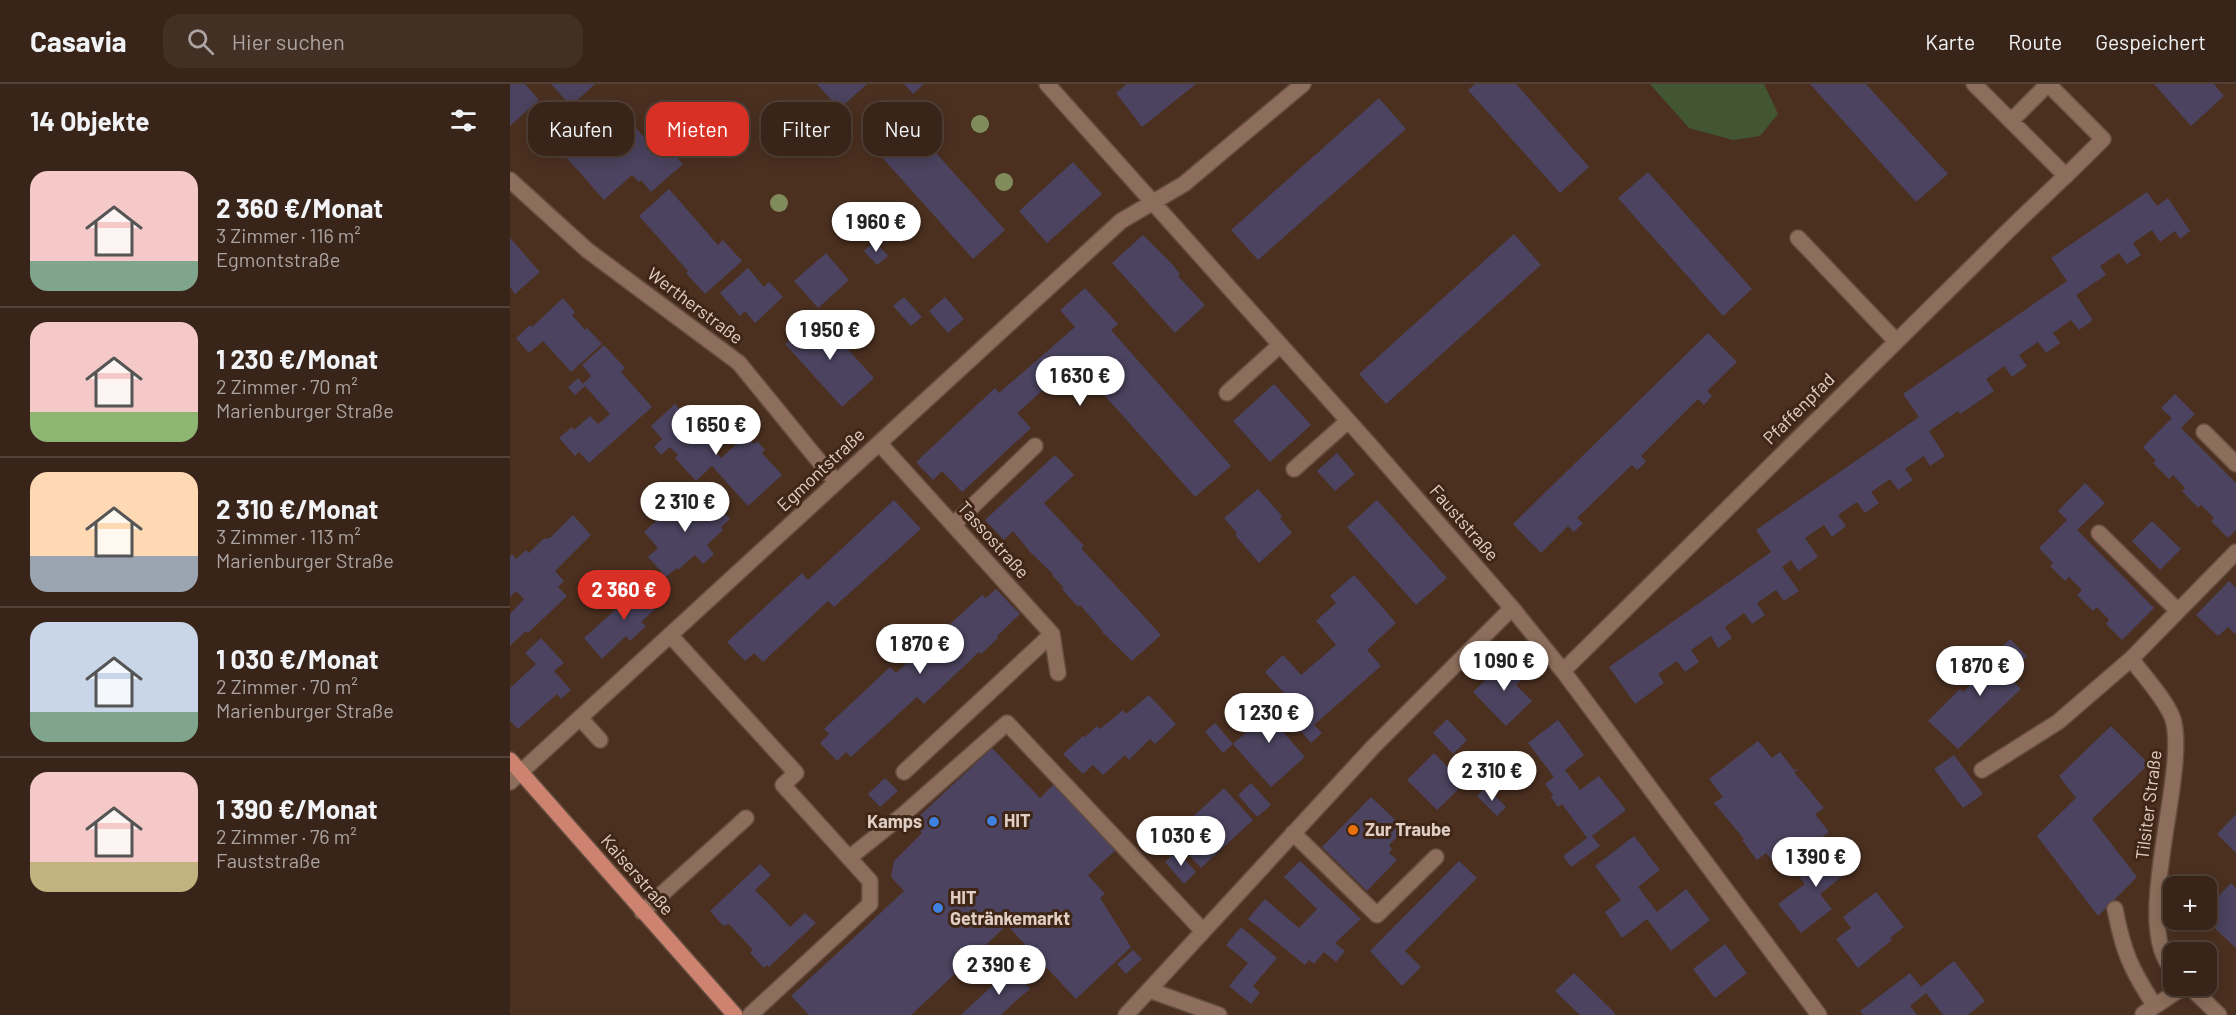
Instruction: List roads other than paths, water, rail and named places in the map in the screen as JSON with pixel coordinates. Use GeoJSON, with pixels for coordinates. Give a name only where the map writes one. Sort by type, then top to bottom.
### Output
{"type":"FeatureCollection","features":[{"type":"Feature","properties":{"kind":"main road","name":"Kaiserstraße"},"geometry":{"type":"LineString","coordinates":[[510,760],[515,777],[735,1015]]}},
{"type":"Feature","properties":{"kind":"street","name":"Fauststraße"},"geometry":{"type":"LineString","coordinates":[[1047,84],[1512,608],[1563,671],[1819,1015]]}},
{"type":"Feature","properties":{"kind":"street","name":"Egmontstraße"},"geometry":{"type":"LineString","coordinates":[[515,777],[1121,221],[1184,184],[1303,84]]}},
{"type":"Feature","properties":{"kind":"street"},"geometry":{"type":"LineString","coordinates":[[1974,84],[2066,176]]}},
{"type":"Feature","properties":{"kind":"street","name":"Pfaffenpfad"},"geometry":{"type":"LineString","coordinates":[[1563,671],[2103,139],[2048,84],[2011,121]]}},
{"type":"Feature","properties":{"kind":"street","name":"Wertherstraße"},"geometry":{"type":"LineString","coordinates":[[510,180],[587,250],[739,363],[836,482]]}},
{"type":"Feature","properties":{"kind":"street"},"geometry":{"type":"LineString","coordinates":[[1798,238],[1896,341]]}},
{"type":"Feature","properties":{"kind":"street"},"geometry":{"type":"LineString","coordinates":[[1227,393],[1280,345]]}},
{"type":"Feature","properties":{"kind":"street"},"geometry":{"type":"LineString","coordinates":[[1294,469],[1348,421]]}},
{"type":"Feature","properties":{"kind":"street"},"geometry":{"type":"LineString","coordinates":[[2204,432],[2236,464]]}},
{"type":"Feature","properties":{"kind":"street","name":"Tassostraße"},"geometry":{"type":"LineString","coordinates":[[879,443],[1052,634]]}},
{"type":"Feature","properties":{"kind":"street"},"geometry":{"type":"LineString","coordinates":[[953,525],[1035,446]]}},
{"type":"Feature","properties":{"kind":"street"},"geometry":{"type":"LineString","coordinates":[[2099,533],[2178,611]]}},
{"type":"Feature","properties":{"kind":"street"},"geometry":{"type":"LineString","coordinates":[[1982,770],[2058,722],[2131,659],[2236,552]]}},
{"type":"Feature","properties":{"kind":"street"},"geometry":{"type":"LineString","coordinates":[[1126,1015],[1374,746],[1512,608]]}},
{"type":"Feature","properties":{"kind":"street"},"geometry":{"type":"LineString","coordinates":[[670,634],[796,773],[783,785],[870,881],[870,904],[750,1015]]}},
{"type":"Feature","properties":{"kind":"street"},"geometry":{"type":"LineString","coordinates":[[1052,634],[1058,673]]}},
{"type":"Feature","properties":{"kind":"street"},"geometry":{"type":"LineString","coordinates":[[904,772],[1052,634]]}},
{"type":"Feature","properties":{"kind":"street","name":"Tilsiter Straße"},"geometry":{"type":"LineString","coordinates":[[2131,659],[2150,682],[2174,720],[2177,752],[2156,898],[2156,929],[2163,950]]}},
{"type":"Feature","properties":{"kind":"street"},"geometry":{"type":"LineString","coordinates":[[580,718],[600,740]]}},
{"type":"Feature","properties":{"kind":"street"},"geometry":{"type":"LineString","coordinates":[[849,858],[904,814],[1007,723],[1203,931]]}},
{"type":"Feature","properties":{"kind":"street"},"geometry":{"type":"LineString","coordinates":[[642,912],[746,818]]}},
{"type":"Feature","properties":{"kind":"street"},"geometry":{"type":"LineString","coordinates":[[1293,833],[1377,915],[1436,857]]}},
{"type":"Feature","properties":{"kind":"street"},"geometry":{"type":"LineString","coordinates":[[2115,909],[2122,946],[2149,1010],[2171,996]]}},
{"type":"Feature","properties":{"kind":"street"},"geometry":{"type":"LineString","coordinates":[[1149,990],[1219,1015]]}},
{"type":"Feature","properties":{"kind":"street"},"geometry":{"type":"LineString","coordinates":[[2198,996],[2219,1015]]}},
{"type":"Feature","properties":{"kind":"place","name":"HIT"},"geometry":{"type":"Point","coordinates":[992,821]}},
{"type":"Feature","properties":{"kind":"place","name":"Kamps"},"geometry":{"type":"Point","coordinates":[934,822]}},
{"type":"Feature","properties":{"kind":"place","name":"Zur Traube"},"geometry":{"type":"Point","coordinates":[1353,830]}},
{"type":"Feature","properties":{"kind":"place","name":"HIT Getränkemarkt"},"geometry":{"type":"Point","coordinates":[938,908]}}]}
